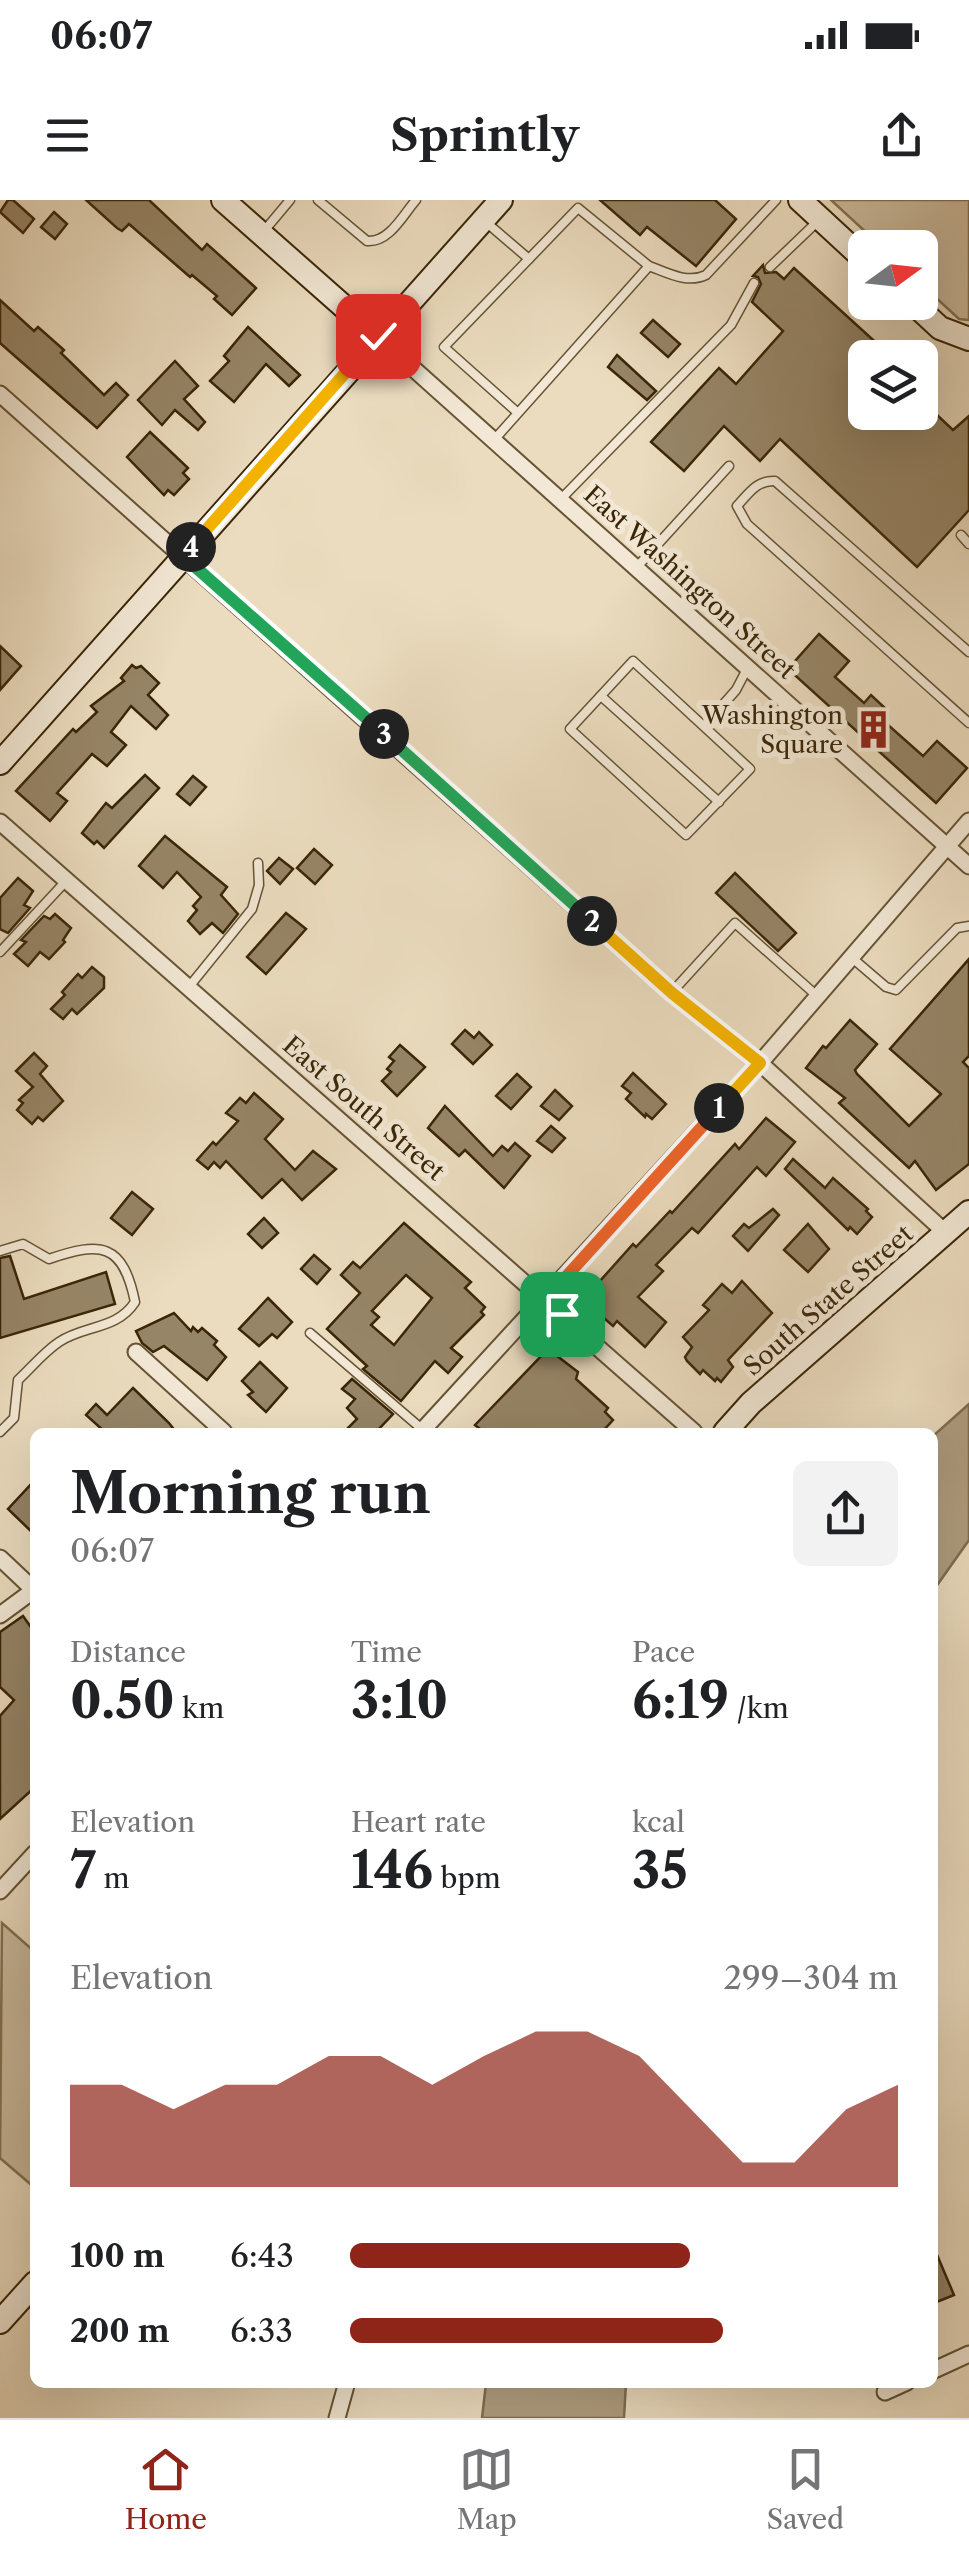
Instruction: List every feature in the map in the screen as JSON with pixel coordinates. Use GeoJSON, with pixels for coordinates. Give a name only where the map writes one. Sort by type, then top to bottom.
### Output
{"type":"FeatureCollection","features":[{"type":"Feature","properties":{"kind":"street"},"geometry":{"type":"LineString","coordinates":[[223,200],[378,336]]}},
{"type":"Feature","properties":{"kind":"street"},"geometry":{"type":"LineString","coordinates":[[0,763],[501,200]]}},
{"type":"Feature","properties":{"kind":"street"},"geometry":{"type":"LineString","coordinates":[[800,200],[848,244]]}},
{"type":"Feature","properties":{"kind":"street"},"geometry":{"type":"LineString","coordinates":[[931,320],[940,328],[969,339]]}},
{"type":"Feature","properties":{"kind":"street","name":"East Washington Street"},"geometry":{"type":"LineString","coordinates":[[378,336],[969,866]]}},
{"type":"Feature","properties":{"kind":"street"},"geometry":{"type":"LineString","coordinates":[[0,394],[672,993],[760,1063],[946,1233]]}},
{"type":"Feature","properties":{"kind":"street"},"geometry":{"type":"LineString","coordinates":[[425,1428],[760,1063],[969,821]]}},
{"type":"Feature","properties":{"kind":"street","name":"East South Street"},"geometry":{"type":"LineString","coordinates":[[0,822],[689,1428]]}},
{"type":"Feature","properties":{"kind":"street","name":"South State Street"},"geometry":{"type":"LineString","coordinates":[[729,1428],[751,1403],[969,1212]]}},
{"type":"Feature","properties":{"kind":"street"},"geometry":{"type":"LineString","coordinates":[[136,1352],[220,1428]]}},
{"type":"Feature","properties":{"kind":"street"},"geometry":{"type":"LineString","coordinates":[[0,1558],[30,1585]]}},
{"type":"Feature","properties":{"kind":"street"},"geometry":{"type":"LineString","coordinates":[[0,1615],[30,1594]]}},
{"type":"Feature","properties":{"kind":"street"},"geometry":{"type":"LineString","coordinates":[[0,1891],[30,1858]]}},
{"type":"Feature","properties":{"kind":"street"},"geometry":{"type":"LineString","coordinates":[[0,2322],[30,2289]]}},
{"type":"Feature","properties":{"kind":"street"},"geometry":{"type":"LineString","coordinates":[[938,2368],[969,2354]]}},
{"type":"Feature","properties":{"kind":"street"},"geometry":{"type":"LineString","coordinates":[[337,2418],[345,2388]]}},
{"type":"Feature","properties":{"kind":"street"},"geometry":{"type":"LineString","coordinates":[[885,2392],[893,2388]]}},
{"type":"Feature","properties":{"kind":"lane"},"geometry":{"type":"LineString","coordinates":[[261,234],[290,200]]}},
{"type":"Feature","properties":{"kind":"lane"},"geometry":{"type":"LineString","coordinates":[[318,200],[373,242],[383,239],[416,200]]}},
{"type":"Feature","properties":{"kind":"lane"},"geometry":{"type":"LineString","coordinates":[[518,413],[444,347],[578,208],[649,266],[696,280],[706,276],[776,200]]}},
{"type":"Feature","properties":{"kind":"lane"},"geometry":{"type":"LineString","coordinates":[[770,267],[820,218]]}},
{"type":"Feature","properties":{"kind":"lane"},"geometry":{"type":"LineString","coordinates":[[483,220],[529,259]]}},
{"type":"Feature","properties":{"kind":"lane"},"geometry":{"type":"LineString","coordinates":[[494,440],[649,266]]}},
{"type":"Feature","properties":{"kind":"lane"},"geometry":{"type":"LineString","coordinates":[[560,500],[731,324],[754,284]]}},
{"type":"Feature","properties":{"kind":"lane"},"geometry":{"type":"LineString","coordinates":[[636,568],[729,466]]}},
{"type":"Feature","properties":{"kind":"lane"},"geometry":{"type":"LineString","coordinates":[[969,652],[776,481],[765,480],[754,487],[737,506],[747,524],[969,723]]}},
{"type":"Feature","properties":{"kind":"lane"},"geometry":{"type":"LineString","coordinates":[[960,535],[969,544]]}},
{"type":"Feature","properties":{"kind":"lane"},"geometry":{"type":"LineString","coordinates":[[633,662],[705,725],[750,769],[686,835],[570,729],[633,662]]}},
{"type":"Feature","properties":{"kind":"lane"},"geometry":{"type":"LineString","coordinates":[[705,725],[736,690],[747,668]]}},
{"type":"Feature","properties":{"kind":"lane"},"geometry":{"type":"LineString","coordinates":[[602,696],[718,802]]}},
{"type":"Feature","properties":{"kind":"lane"},"geometry":{"type":"LineString","coordinates":[[188,988],[252,909],[259,886],[258,863]]}},
{"type":"Feature","properties":{"kind":"lane"},"geometry":{"type":"LineString","coordinates":[[0,952],[66,880]]}},
{"type":"Feature","properties":{"kind":"lane"},"geometry":{"type":"LineString","coordinates":[[672,993],[735,924],[816,995]]}},
{"type":"Feature","properties":{"kind":"lane"},"geometry":{"type":"LineString","coordinates":[[850,956],[886,987],[896,990],[957,928],[969,926]]}},
{"type":"Feature","properties":{"kind":"lane"},"geometry":{"type":"LineString","coordinates":[[0,1251],[23,1244],[49,1258],[86,1246],[103,1250],[118,1259],[126,1272],[134,1302],[128,1314],[115,1322],[59,1342],[18,1380],[14,1418],[0,1432]]}},
{"type":"Feature","properties":{"kind":"lane"},"geometry":{"type":"LineString","coordinates":[[310,1334],[419,1428]]}},
{"type":"Feature","properties":{"kind":"shaded area"},"geometry":{"type":"Polygon","coordinates":[[[831,200],[969,200],[969,320],[959,319],[938,300],[938,230],[864,230],[831,200]]]}},
{"type":"Feature","properties":{"kind":"shaded area"},"geometry":{"type":"Polygon","coordinates":[[[969,1404],[969,1540],[938,1584],[938,1432],[969,1404]]]}},
{"type":"Feature","properties":{"kind":"shaded area"},"geometry":{"type":"Polygon","coordinates":[[[2,1923],[30,1948],[30,2184],[0,2158],[2,1923]]]}},
{"type":"Feature","properties":{"kind":"shaded area"},"geometry":{"type":"Polygon","coordinates":[[[485,2388],[626,2388],[624,2418],[482,2418],[485,2388]]]}},
{"type":"Feature","properties":{"kind":"building"},"geometry":{"type":"Polygon","coordinates":[[[8,200],[34,219],[23,233],[0,212],[8,200]]]}},
{"type":"Feature","properties":{"kind":"building"},"geometry":{"type":"Polygon","coordinates":[[[86,200],[149,200],[202,250],[207,244],[256,288],[232,315],[214,299],[217,296],[129,224],[122,231],[86,200]]]}},
{"type":"Feature","properties":{"kind":"building"},"geometry":{"type":"Polygon","coordinates":[[[600,200],[715,200],[736,219],[696,266],[647,227],[640,235],[600,200]]]}},
{"type":"Feature","properties":{"kind":"building"},"geometry":{"type":"Polygon","coordinates":[[[54,212],[67,224],[55,239],[41,227],[54,212]]]}},
{"type":"Feature","properties":{"kind":"building"},"geometry":{"type":"Polygon","coordinates":[[[763,265],[765,273],[776,272],[784,279],[794,268],[873,340],[848,340],[848,430],[938,430],[938,416],[953,430],[969,416],[969,510],[917,567],[780,439],[760,461],[724,426],[684,471],[651,442],[719,368],[736,384],[783,331],[752,302],[761,284],[753,276],[763,265]]]}},
{"type":"Feature","properties":{"kind":"building"},"geometry":{"type":"Polygon","coordinates":[[[0,300],[34,331],[38,327],[64,350],[61,353],[104,395],[116,383],[128,395],[97,428],[0,343],[0,300]]]}},
{"type":"Feature","properties":{"kind":"building"},"geometry":{"type":"Polygon","coordinates":[[[653,320],[680,344],[668,357],[641,333],[653,320]]]}},
{"type":"Feature","properties":{"kind":"building"},"geometry":{"type":"Polygon","coordinates":[[[248,327],[300,375],[289,386],[266,364],[234,402],[210,381],[229,361],[224,356],[248,327]]]}},
{"type":"Feature","properties":{"kind":"building"},"geometry":{"type":"Polygon","coordinates":[[[617,355],[656,391],[647,400],[608,367],[617,355]]]}},
{"type":"Feature","properties":{"kind":"building"},"geometry":{"type":"Polygon","coordinates":[[[175,361],[198,386],[184,399],[205,422],[198,430],[175,410],[162,425],[138,400],[175,361]]]}},
{"type":"Feature","properties":{"kind":"building"},"geometry":{"type":"Polygon","coordinates":[[[150,432],[188,468],[183,473],[189,479],[174,495],[168,490],[164,495],[127,457],[150,432]]]}},
{"type":"Feature","properties":{"kind":"building","name":"Washington Square"},"geometry":{"type":"Polygon","coordinates":[[[819,634],[849,661],[835,677],[864,703],[871,695],[886,709],[879,717],[923,756],[937,741],[967,768],[936,803],[788,669],[819,634]]]}},
{"type":"Feature","properties":{"kind":"building"},"geometry":{"type":"Polygon","coordinates":[[[0,646],[21,666],[0,690],[0,646]]]}},
{"type":"Feature","properties":{"kind":"building"},"geometry":{"type":"Polygon","coordinates":[[[132,665],[141,666],[159,683],[148,695],[168,715],[156,729],[131,706],[111,732],[126,745],[107,766],[92,754],[57,793],[67,801],[50,821],[16,791],[73,729],[76,732],[97,712],[91,706],[124,681],[121,678],[132,665]]]}},
{"type":"Feature","properties":{"kind":"building"},"geometry":{"type":"Polygon","coordinates":[[[145,775],[159,788],[104,848],[97,841],[94,844],[82,833],[106,803],[112,808],[145,775]]]}},
{"type":"Feature","properties":{"kind":"building"},"geometry":{"type":"Polygon","coordinates":[[[193,776],[206,787],[190,805],[177,794],[193,776]]]}},
{"type":"Feature","properties":{"kind":"building"},"geometry":{"type":"Polygon","coordinates":[[[165,836],[227,887],[221,895],[238,914],[223,933],[212,923],[200,934],[188,921],[201,897],[177,872],[163,888],[139,866],[165,836]]]}},
{"type":"Feature","properties":{"kind":"building"},"geometry":{"type":"Polygon","coordinates":[[[314,849],[332,865],[315,884],[297,868],[314,849]]]}},
{"type":"Feature","properties":{"kind":"building"},"geometry":{"type":"Polygon","coordinates":[[[279,858],[293,869],[280,884],[267,871],[279,858]]]}},
{"type":"Feature","properties":{"kind":"building"},"geometry":{"type":"Polygon","coordinates":[[[735,873],[796,933],[778,951],[716,893],[735,873]]]}},
{"type":"Feature","properties":{"kind":"building"},"geometry":{"type":"Polygon","coordinates":[[[18,878],[33,891],[24,905],[30,908],[8,933],[0,929],[0,898],[18,878]]]}},
{"type":"Feature","properties":{"kind":"building"},"geometry":{"type":"Polygon","coordinates":[[[286,913],[306,929],[266,974],[247,957],[286,913]]]}},
{"type":"Feature","properties":{"kind":"building"},"geometry":{"type":"Polygon","coordinates":[[[55,914],[71,928],[65,942],[49,959],[40,952],[28,966],[14,954],[26,942],[21,940],[44,916],[50,919],[55,914]]]}},
{"type":"Feature","properties":{"kind":"building"},"geometry":{"type":"Polygon","coordinates":[[[969,959],[969,1056],[963,1062],[969,1068],[969,1164],[936,1190],[915,1161],[909,1168],[839,1103],[845,1098],[806,1068],[850,1020],[877,1044],[855,1070],[857,1074],[909,1126],[941,1094],[890,1049],[969,959]]]}},
{"type":"Feature","properties":{"kind":"building"},"geometry":{"type":"Polygon","coordinates":[[[92,967],[104,977],[104,988],[77,1014],[72,1009],[63,1019],[51,1009],[78,974],[82,978],[92,967]]]}},
{"type":"Feature","properties":{"kind":"building"},"geometry":{"type":"Polygon","coordinates":[[[465,1030],[474,1038],[479,1032],[492,1045],[473,1064],[452,1044],[465,1030]]]}},
{"type":"Feature","properties":{"kind":"building"},"geometry":{"type":"Polygon","coordinates":[[[400,1045],[425,1067],[397,1096],[382,1081],[391,1072],[387,1069],[394,1061],[389,1057],[400,1045]]]}},
{"type":"Feature","properties":{"kind":"building"},"geometry":{"type":"Polygon","coordinates":[[[34,1053],[47,1066],[40,1074],[63,1101],[43,1121],[38,1117],[32,1124],[17,1110],[23,1103],[19,1100],[33,1087],[16,1071],[34,1053]]]}},
{"type":"Feature","properties":{"kind":"building"},"geometry":{"type":"Polygon","coordinates":[[[633,1073],[666,1104],[652,1119],[626,1099],[631,1093],[622,1086],[633,1073]]]}},
{"type":"Feature","properties":{"kind":"building"},"geometry":{"type":"Polygon","coordinates":[[[517,1074],[531,1087],[511,1109],[496,1096],[517,1074]]]}},
{"type":"Feature","properties":{"kind":"building"},"geometry":{"type":"Polygon","coordinates":[[[555,1090],[572,1106],[559,1120],[541,1106],[555,1090]]]}},
{"type":"Feature","properties":{"kind":"building"},"geometry":{"type":"Polygon","coordinates":[[[254,1093],[283,1119],[265,1139],[295,1170],[313,1151],[336,1169],[302,1200],[282,1179],[262,1198],[226,1161],[220,1168],[214,1162],[208,1169],[197,1160],[238,1121],[226,1113],[240,1098],[246,1103],[254,1093]]]}},
{"type":"Feature","properties":{"kind":"building"},"geometry":{"type":"Polygon","coordinates":[[[445,1106],[493,1156],[502,1146],[508,1151],[515,1143],[530,1156],[504,1188],[465,1150],[459,1156],[428,1128],[445,1106]]]}},
{"type":"Feature","properties":{"kind":"building"},"geometry":{"type":"Polygon","coordinates":[[[766,1118],[795,1142],[766,1176],[757,1167],[698,1233],[692,1228],[656,1265],[663,1271],[638,1297],[666,1322],[645,1347],[617,1321],[613,1326],[583,1300],[633,1244],[636,1247],[672,1213],[735,1144],[739,1149],[766,1118]]]}},
{"type":"Feature","properties":{"kind":"building"},"geometry":{"type":"Polygon","coordinates":[[[551,1126],[565,1138],[552,1152],[537,1141],[551,1126]]]}},
{"type":"Feature","properties":{"kind":"building"},"geometry":{"type":"Polygon","coordinates":[[[793,1159],[825,1188],[833,1178],[868,1209],[872,1217],[857,1234],[850,1227],[848,1230],[785,1169],[793,1159]]]}},
{"type":"Feature","properties":{"kind":"building"},"geometry":{"type":"Polygon","coordinates":[[[132,1192],[153,1209],[132,1235],[111,1218],[132,1192]]]}},
{"type":"Feature","properties":{"kind":"building"},"geometry":{"type":"Polygon","coordinates":[[[773,1209],[779,1215],[748,1251],[733,1236],[744,1224],[749,1228],[773,1209]]]}},
{"type":"Feature","properties":{"kind":"building"},"geometry":{"type":"Polygon","coordinates":[[[264,1218],[278,1233],[262,1248],[248,1234],[264,1218]]]}},
{"type":"Feature","properties":{"kind":"building"},"geometry":{"type":"Polygon","coordinates":[[[404,1223],[471,1282],[465,1288],[485,1307],[481,1312],[484,1315],[451,1348],[462,1357],[448,1373],[435,1361],[401,1401],[363,1369],[367,1366],[327,1329],[360,1293],[341,1275],[353,1262],[360,1268],[404,1223]],[[406,1275],[372,1311],[379,1317],[371,1325],[394,1345],[432,1298],[406,1275]]]}},
{"type":"Feature","properties":{"kind":"building"},"geometry":{"type":"Polygon","coordinates":[[[808,1224],[829,1249],[808,1272],[784,1250],[808,1224]]]}},
{"type":"Feature","properties":{"kind":"building"},"geometry":{"type":"Polygon","coordinates":[[[314,1255],[330,1269],[317,1284],[301,1269],[314,1255]]]}},
{"type":"Feature","properties":{"kind":"building"},"geometry":{"type":"Polygon","coordinates":[[[10,1256],[24,1299],[106,1272],[115,1304],[0,1338],[0,1258],[10,1256]]]}},
{"type":"Feature","properties":{"kind":"building"},"geometry":{"type":"Polygon","coordinates":[[[742,1281],[772,1313],[728,1360],[733,1367],[721,1382],[717,1378],[715,1381],[703,1370],[700,1374],[687,1361],[685,1357],[692,1347],[683,1337],[709,1310],[703,1305],[722,1284],[732,1293],[742,1281]]]}},
{"type":"Feature","properties":{"kind":"building"},"geometry":{"type":"Polygon","coordinates":[[[268,1298],[292,1322],[277,1338],[272,1334],[259,1346],[239,1329],[268,1298]]]}},
{"type":"Feature","properties":{"kind":"building"},"geometry":{"type":"Polygon","coordinates":[[[174,1313],[191,1331],[193,1327],[198,1332],[202,1328],[217,1341],[214,1345],[226,1357],[207,1380],[164,1346],[153,1352],[136,1331],[174,1313]]]}},
{"type":"Feature","properties":{"kind":"building"},"geometry":{"type":"Polygon","coordinates":[[[548,1349],[578,1372],[576,1379],[608,1408],[605,1412],[613,1420],[606,1428],[475,1425],[548,1349]]]}},
{"type":"Feature","properties":{"kind":"building"},"geometry":{"type":"Polygon","coordinates":[[[260,1362],[287,1388],[266,1412],[248,1395],[253,1392],[242,1381],[260,1362]]]}},
{"type":"Feature","properties":{"kind":"building"},"geometry":{"type":"Polygon","coordinates":[[[352,1379],[393,1414],[380,1428],[348,1428],[357,1419],[347,1408],[355,1399],[342,1389],[352,1379]]]}},
{"type":"Feature","properties":{"kind":"building"},"geometry":{"type":"Polygon","coordinates":[[[133,1388],[173,1428],[101,1428],[86,1415],[96,1404],[107,1415],[133,1388]]]}},
{"type":"Feature","properties":{"kind":"building"},"geometry":{"type":"Polygon","coordinates":[[[30,1485],[30,1530],[8,1509],[30,1485]]]}},
{"type":"Feature","properties":{"kind":"building"},"geometry":{"type":"Polygon","coordinates":[[[23,1616],[30,1626],[30,1792],[0,1819],[0,1716],[14,1700],[0,1687],[0,1632],[23,1616]]]}},
{"type":"Feature","properties":{"kind":"building"},"geometry":{"type":"Polygon","coordinates":[[[938,2257],[954,2295],[938,2302],[938,2257]]]}},
{"type":"Feature","properties":{"kind":"place","name":"Washington Square"},"geometry":{"type":"Point","coordinates":[873,729]}},
{"type":"Feature","properties":{"kind":"route"},"geometry":{"type":"LineString","coordinates":[[378,336],[183,556],[672,993],[760,1063],[545,1300],[562,1314]]}}]}
